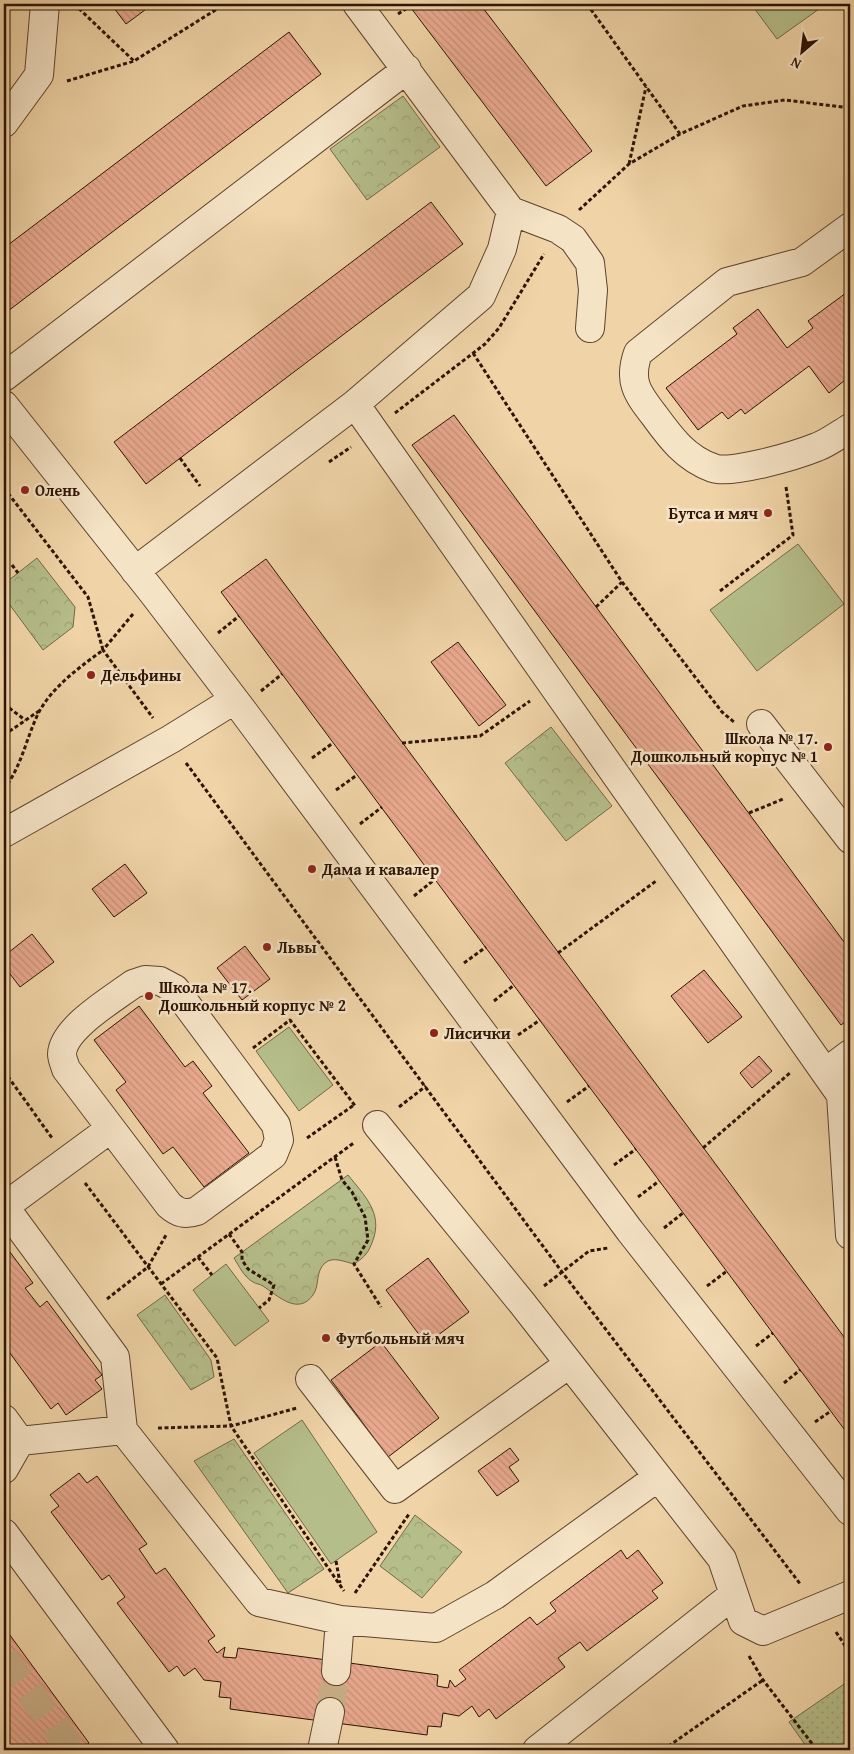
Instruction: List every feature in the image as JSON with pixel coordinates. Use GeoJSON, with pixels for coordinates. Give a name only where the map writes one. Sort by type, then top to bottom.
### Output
{"type":"FeatureCollection","features":[{"type":"Feature","properties":{"kind":"lane"},"geometry":{"type":"LineString","coordinates":[[4,123],[39,75],[45,4]]}},
{"type":"Feature","properties":{"kind":"lane"},"geometry":{"type":"LineString","coordinates":[[357,4],[511,211],[558,230],[573,239],[590,264],[593,290],[590,328]]}},
{"type":"Feature","properties":{"kind":"lane"},"geometry":{"type":"LineString","coordinates":[[4,377],[406,69]]}},
{"type":"Feature","properties":{"kind":"lane"},"geometry":{"type":"LineString","coordinates":[[135,571],[355,404],[481,296],[502,250],[511,211]]}},
{"type":"Feature","properties":{"kind":"lane"},"geometry":{"type":"LineString","coordinates":[[850,227],[802,262],[727,282],[638,353],[632,369],[636,393],[677,446],[698,461],[714,469],[733,470],[818,447],[850,428]]}},
{"type":"Feature","properties":{"kind":"lane"},"geometry":{"type":"LineString","coordinates":[[355,404],[841,1095],[850,1235]]}},
{"type":"Feature","properties":{"kind":"lane"},"geometry":{"type":"LineString","coordinates":[[4,405],[153,593],[630,1231],[850,1511]]}},
{"type":"Feature","properties":{"kind":"lane"},"geometry":{"type":"LineString","coordinates":[[4,833],[169,740],[234,700]]}},
{"type":"Feature","properties":{"kind":"lane"},"geometry":{"type":"LineString","coordinates":[[761,724],[850,839]]}},
{"type":"Feature","properties":{"kind":"lane"},"geometry":{"type":"LineString","coordinates":[[145,980],[160,982],[175,990],[276,1125],[280,1140],[272,1155],[197,1211],[188,1214],[178,1212],[169,1205],[110,1129],[66,1069],[62,1055],[72,1031],[133,984],[145,980]]}},
{"type":"Feature","properties":{"kind":"lane"},"geometry":{"type":"LineString","coordinates":[[820,1064],[850,1054]]}},
{"type":"Feature","properties":{"kind":"lane"},"geometry":{"type":"LineString","coordinates":[[377,1125],[569,1364],[722,1559],[743,1621],[763,1631],[850,1595]]}},
{"type":"Feature","properties":{"kind":"lane"},"geometry":{"type":"LineString","coordinates":[[110,1129],[4,1206],[115,1357],[123,1430],[259,1602],[345,1610],[436,1628],[495,1595],[658,1477]]}},
{"type":"Feature","properties":{"kind":"lane"},"geometry":{"type":"LineString","coordinates":[[319,1390],[395,1489],[569,1364]]}},
{"type":"Feature","properties":{"kind":"lane"},"geometry":{"type":"LineString","coordinates":[[4,1419],[20,1441]]}},
{"type":"Feature","properties":{"kind":"lane"},"geometry":{"type":"LineString","coordinates":[[20,1441],[123,1430]]}},
{"type":"Feature","properties":{"kind":"lane"},"geometry":{"type":"LineString","coordinates":[[4,1469],[20,1441]]}},
{"type":"Feature","properties":{"kind":"lane"},"geometry":{"type":"LineString","coordinates":[[4,1534],[165,1750]]}},
{"type":"Feature","properties":{"kind":"lane"},"geometry":{"type":"LineString","coordinates":[[537,1750],[733,1595]]}},
{"type":"Feature","properties":{"kind":"lane"},"geometry":{"type":"LineString","coordinates":[[336,1672],[345,1610]]}},
{"type":"Feature","properties":{"kind":"lane"},"geometry":{"type":"LineString","coordinates":[[322,1750],[330,1712]]}},
{"type":"Feature","properties":{"kind":"path"},"geometry":{"type":"LineString","coordinates":[[74,4],[134,60]]}},
{"type":"Feature","properties":{"kind":"path"},"geometry":{"type":"LineString","coordinates":[[26,93],[134,60],[225,4]]}},
{"type":"Feature","properties":{"kind":"path"},"geometry":{"type":"LineString","coordinates":[[587,4],[680,134]]}},
{"type":"Feature","properties":{"kind":"path"},"geometry":{"type":"LineString","coordinates":[[629,164],[646,87]]}},
{"type":"Feature","properties":{"kind":"path"},"geometry":{"type":"LineString","coordinates":[[327,464],[473,353],[499,328],[558,230],[629,164],[680,134],[744,106],[785,100],[850,108]]}},
{"type":"Feature","properties":{"kind":"path"},"geometry":{"type":"LineString","coordinates":[[473,353],[622,582],[722,712],[742,728],[761,724]]}},
{"type":"Feature","properties":{"kind":"path"},"geometry":{"type":"LineString","coordinates":[[720,591],[793,535],[782,457]]}},
{"type":"Feature","properties":{"kind":"path"},"geometry":{"type":"LineString","coordinates":[[180,458],[216,510]]}},
{"type":"Feature","properties":{"kind":"path"},"geometry":{"type":"LineString","coordinates":[[4,488],[88,597],[103,650],[562,1272],[819,1608],[850,1653]]}},
{"type":"Feature","properties":{"kind":"path"},"geometry":{"type":"LineString","coordinates":[[12,565],[18,573]]}},
{"type":"Feature","properties":{"kind":"path"},"geometry":{"type":"LineString","coordinates":[[596,607],[622,582]]}},
{"type":"Feature","properties":{"kind":"path"},"geometry":{"type":"LineString","coordinates":[[4,789],[14,776],[40,711],[68,676],[103,650],[126,621],[153,593]]}},
{"type":"Feature","properties":{"kind":"path"},"geometry":{"type":"LineString","coordinates":[[402,743],[480,736],[553,685]]}},
{"type":"Feature","properties":{"kind":"path"},"geometry":{"type":"LineString","coordinates":[[4,704],[25,721]]}},
{"type":"Feature","properties":{"kind":"path"},"geometry":{"type":"LineString","coordinates":[[4,735],[40,711]]}},
{"type":"Feature","properties":{"kind":"path"},"geometry":{"type":"LineString","coordinates":[[749,813],[810,788]]}},
{"type":"Feature","properties":{"kind":"path"},"geometry":{"type":"LineString","coordinates":[[558,953],[679,864]]}},
{"type":"Feature","properties":{"kind":"path"},"geometry":{"type":"LineString","coordinates":[[231,1063],[290,1020],[354,1105],[292,1148],[280,1140]]}},
{"type":"Feature","properties":{"kind":"path"},"geometry":{"type":"LineString","coordinates":[[703,1148],[752,1104],[820,1064]]}},
{"type":"Feature","properties":{"kind":"path"},"geometry":{"type":"LineString","coordinates":[[341,1586],[231,1426],[217,1358],[160,1284],[335,1157],[426,1086]]}},
{"type":"Feature","properties":{"kind":"path"},"geometry":{"type":"LineString","coordinates":[[335,1157],[342,1180],[352,1192],[365,1217],[368,1240],[354,1264],[381,1307]]}},
{"type":"Feature","properties":{"kind":"path"},"geometry":{"type":"LineString","coordinates":[[84,1317],[148,1267],[178,1212]]}},
{"type":"Feature","properties":{"kind":"path"},"geometry":{"type":"LineString","coordinates":[[229,1234],[242,1252],[242,1260],[248,1269],[274,1285],[269,1300],[259,1308]]}},
{"type":"Feature","properties":{"kind":"path"},"geometry":{"type":"LineString","coordinates":[[562,1272],[589,1251],[609,1248]]}},
{"type":"Feature","properties":{"kind":"path"},"geometry":{"type":"LineString","coordinates":[[198,1257],[212,1275]]}},
{"type":"Feature","properties":{"kind":"path"},"geometry":{"type":"LineString","coordinates":[[845,1337],[850,1336]]}},
{"type":"Feature","properties":{"kind":"path"},"geometry":{"type":"LineString","coordinates":[[795,1374],[800,1370]]}},
{"type":"Feature","properties":{"kind":"path"},"geometry":{"type":"LineString","coordinates":[[123,1430],[231,1426],[319,1390]]}},
{"type":"Feature","properties":{"kind":"path"},"geometry":{"type":"LineString","coordinates":[[345,1610],[409,1514],[421,1490],[419,1471]]}},
{"type":"Feature","properties":{"kind":"path"},"geometry":{"type":"LineString","coordinates":[[336,1561],[345,1610]]}},
{"type":"Feature","properties":{"kind":"path"},"geometry":{"type":"LineString","coordinates":[[763,1631],[747,1650],[750,1662],[817,1750]]}},
{"type":"Feature","properties":{"kind":"path"},"geometry":{"type":"LineString","coordinates":[[663,1750],[763,1680]]}},
{"type":"Feature","properties":{"kind":"green space"},"geometry":{"type":"Polygon","coordinates":[[[751,4],[826,4],[777,39],[751,4]]]}},
{"type":"Feature","properties":{"kind":"green space"},"geometry":{"type":"Polygon","coordinates":[[[403,96],[440,147],[367,200],[330,149],[403,96]]]}},
{"type":"Feature","properties":{"kind":"green space"},"geometry":{"type":"Polygon","coordinates":[[[798,544],[844,604],[757,671],[710,610],[798,544]]]}},
{"type":"Feature","properties":{"kind":"green space"},"geometry":{"type":"Polygon","coordinates":[[[37,558],[75,607],[73,627],[43,650],[4,597],[4,584],[37,558]]]}},
{"type":"Feature","properties":{"kind":"green space"},"geometry":{"type":"Polygon","coordinates":[[[551,727],[612,806],[566,841],[505,763],[551,727]]]}},
{"type":"Feature","properties":{"kind":"green space"},"geometry":{"type":"Polygon","coordinates":[[[289,1027],[333,1085],[299,1111],[256,1051],[289,1027]]]}},
{"type":"Feature","properties":{"kind":"green space"},"geometry":{"type":"Polygon","coordinates":[[[348,1175],[366,1197],[376,1221],[373,1240],[364,1256],[354,1264],[335,1260],[325,1263],[320,1270],[313,1295],[301,1304],[281,1299],[247,1277],[234,1258],[348,1175]]]}},
{"type":"Feature","properties":{"kind":"green space"},"geometry":{"type":"Polygon","coordinates":[[[226,1264],[269,1321],[235,1346],[193,1290],[226,1264]]]}},
{"type":"Feature","properties":{"kind":"green space"},"geometry":{"type":"Polygon","coordinates":[[[165,1295],[211,1360],[214,1377],[191,1390],[137,1315],[165,1295]]]}},
{"type":"Feature","properties":{"kind":"green space"},"geometry":{"type":"Polygon","coordinates":[[[302,1420],[377,1532],[331,1564],[254,1453],[302,1420]]]}},
{"type":"Feature","properties":{"kind":"green space"},"geometry":{"type":"Polygon","coordinates":[[[234,1439],[324,1569],[288,1593],[194,1461],[234,1439]]]}},
{"type":"Feature","properties":{"kind":"green space"},"geometry":{"type":"Polygon","coordinates":[[[415,1515],[462,1552],[422,1598],[380,1566],[415,1515]]]}},
{"type":"Feature","properties":{"kind":"green space"},"geometry":{"type":"Polygon","coordinates":[[[850,1680],[850,1750],[809,1750],[789,1722],[850,1680]]]}},
{"type":"Feature","properties":{"kind":"building"},"geometry":{"type":"Polygon","coordinates":[[[111,4],[153,4],[126,24],[111,4]]]}},
{"type":"Feature","properties":{"kind":"building"},"geometry":{"type":"Polygon","coordinates":[[[408,4],[480,4],[592,151],[546,186],[408,4]]]}},
{"type":"Feature","properties":{"kind":"building"},"geometry":{"type":"Polygon","coordinates":[[[289,32],[321,74],[4,314],[4,248],[289,32]]]}},
{"type":"Feature","properties":{"kind":"building"},"geometry":{"type":"Polygon","coordinates":[[[431,202],[463,244],[146,484],[114,442],[431,202]]]}},
{"type":"Feature","properties":{"kind":"building"},"geometry":{"type":"Polygon","coordinates":[[[850,290],[850,376],[829,393],[809,366],[745,414],[741,409],[728,419],[722,412],[698,430],[666,388],[737,334],[733,328],[758,309],[787,348],[813,328],[808,321],[850,290]]]}},
{"type":"Feature","properties":{"kind":"building"},"geometry":{"type":"Polygon","coordinates":[[[454,415],[850,950],[850,1018],[841,1025],[412,445],[454,415]]]}},
{"type":"Feature","properties":{"kind":"building"},"geometry":{"type":"Polygon","coordinates":[[[266,559],[850,1345],[850,1437],[221,592],[266,559]]]}},
{"type":"Feature","properties":{"kind":"building"},"geometry":{"type":"Polygon","coordinates":[[[458,642],[506,705],[479,726],[431,662],[458,642]]]}},
{"type":"Feature","properties":{"kind":"building"},"geometry":{"type":"Polygon","coordinates":[[[125,864],[147,893],[114,917],[92,889],[125,864]]]}},
{"type":"Feature","properties":{"kind":"building"},"geometry":{"type":"Polygon","coordinates":[[[32,934],[54,962],[20,987],[4,966],[4,956],[32,934]]]}},
{"type":"Feature","properties":{"kind":"building"},"geometry":{"type":"Polygon","coordinates":[[[245,946],[270,979],[242,1000],[217,968],[245,946]]]}},
{"type":"Feature","properties":{"kind":"building"},"geometry":{"type":"Polygon","coordinates":[[[704,970],[742,1017],[708,1043],[671,996],[704,970]]]}},
{"type":"Feature","properties":{"kind":"building"},"geometry":{"type":"Polygon","coordinates":[[[139,1006],[185,1067],[193,1061],[212,1086],[203,1093],[249,1153],[204,1187],[173,1147],[163,1154],[116,1090],[126,1082],[94,1040],[139,1006]]]}},
{"type":"Feature","properties":{"kind":"building"},"geometry":{"type":"Polygon","coordinates":[[[759,1056],[772,1071],[752,1088],[740,1073],[759,1056]]]}},
{"type":"Feature","properties":{"kind":"building"},"geometry":{"type":"Polygon","coordinates":[[[4,1244],[33,1283],[25,1288],[40,1307],[47,1301],[102,1375],[95,1380],[102,1389],[66,1415],[58,1403],[51,1409],[4,1345],[4,1334],[6,1333],[4,1330],[4,1244]]]}},
{"type":"Feature","properties":{"kind":"building"},"geometry":{"type":"Polygon","coordinates":[[[428,1258],[469,1312],[426,1344],[386,1290],[428,1258]]]}},
{"type":"Feature","properties":{"kind":"building"},"geometry":{"type":"Polygon","coordinates":[[[381,1342],[439,1418],[388,1457],[331,1380],[381,1342]]]}},
{"type":"Feature","properties":{"kind":"building"},"geometry":{"type":"Polygon","coordinates":[[[510,1448],[519,1460],[509,1467],[519,1481],[497,1496],[478,1471],[510,1448]]]}},
{"type":"Feature","properties":{"kind":"building"},"geometry":{"type":"Polygon","coordinates":[[[79,1473],[87,1483],[97,1476],[147,1544],[139,1549],[156,1574],[165,1568],[215,1636],[208,1641],[217,1653],[225,1647],[223,1657],[236,1658],[238,1648],[438,1675],[437,1686],[448,1688],[450,1680],[455,1687],[466,1679],[459,1670],[530,1617],[537,1625],[556,1611],[550,1603],[621,1550],[627,1559],[638,1550],[663,1583],[652,1591],[658,1598],[587,1651],[580,1642],[558,1658],[565,1667],[496,1719],[489,1709],[479,1717],[472,1706],[459,1716],[443,1713],[441,1727],[428,1726],[427,1735],[230,1709],[231,1698],[219,1697],[221,1682],[204,1680],[195,1668],[184,1676],[177,1666],[169,1672],[117,1603],[125,1597],[109,1575],[102,1580],[51,1512],[59,1506],[50,1495],[79,1473]]]}},
{"type":"Feature","properties":{"kind":"building"},"geometry":{"type":"Polygon","coordinates":[[[4,1627],[89,1743],[79,1750],[4,1750],[4,1627]]]}},
{"type":"Feature","properties":{"kind":"tunnel"},"geometry":{"type":"LineString","coordinates":[[4,1658],[73,1750]]}},
{"type":"Feature","properties":{"kind":"tunnel"},"geometry":{"type":"LineString","coordinates":[[330,1712],[336,1671]]}},
{"type":"Feature","properties":{"kind":"place","name":"Олень"},"geometry":{"type":"Point","coordinates":[25,490]}},
{"type":"Feature","properties":{"kind":"place","name":"Бутса и мяч"},"geometry":{"type":"Point","coordinates":[768,513]}},
{"type":"Feature","properties":{"kind":"place","name":"Дельфины"},"geometry":{"type":"Point","coordinates":[91,675]}},
{"type":"Feature","properties":{"kind":"place","name":"Школа № 17. Дошкольный корпус № 1"},"geometry":{"type":"Point","coordinates":[828,747]}},
{"type":"Feature","properties":{"kind":"place","name":"Дама и кавалер"},"geometry":{"type":"Point","coordinates":[312,869]}},
{"type":"Feature","properties":{"kind":"place","name":"Львы"},"geometry":{"type":"Point","coordinates":[267,947]}},
{"type":"Feature","properties":{"kind":"place","name":"Школа № 17. Дошкольный корпус № 2"},"geometry":{"type":"Point","coordinates":[149,996]}},
{"type":"Feature","properties":{"kind":"place","name":"Лисички"},"geometry":{"type":"Point","coordinates":[434,1033]}},
{"type":"Feature","properties":{"kind":"place","name":"Футбольный мяч"},"geometry":{"type":"Point","coordinates":[326,1338]}}]}
